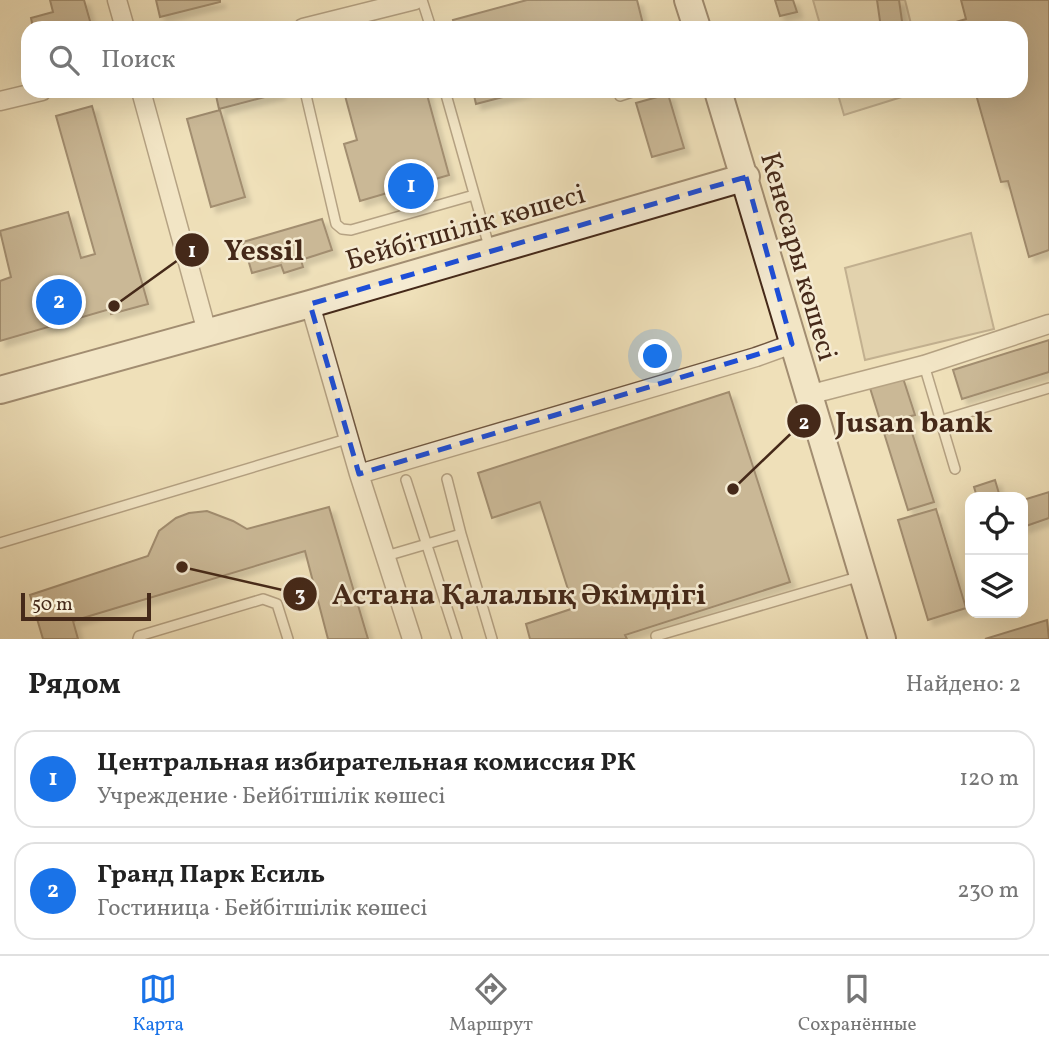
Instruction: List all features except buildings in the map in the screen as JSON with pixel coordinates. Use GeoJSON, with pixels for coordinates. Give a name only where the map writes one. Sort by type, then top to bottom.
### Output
{"type":"FeatureCollection","features":[{"type":"Feature","properties":{"kind":"main road"},"geometry":{"type":"LineString","coordinates":[[688,0],[695,21]]}},
{"type":"Feature","properties":{"kind":"main road","name":"Кенесары көшесі"},"geometry":{"type":"LineString","coordinates":[[720,98],[882,639]]}},
{"type":"Feature","properties":{"kind":"main road","name":"Бейбітшілік көшесі"},"geometry":{"type":"LineString","coordinates":[[0,390],[310,304],[746,177]]}},
{"type":"Feature","properties":{"kind":"street"},"geometry":{"type":"LineString","coordinates":[[117,0],[123,21]]}},
{"type":"Feature","properties":{"kind":"street"},"geometry":{"type":"LineString","coordinates":[[331,21],[415,0]]}},
{"type":"Feature","properties":{"kind":"street"},"geometry":{"type":"LineString","coordinates":[[0,100],[21,96]]}},
{"type":"Feature","properties":{"kind":"street"},"geometry":{"type":"LineString","coordinates":[[144,98],[207,332]]}},
{"type":"Feature","properties":{"kind":"street"},"geometry":{"type":"LineString","coordinates":[[310,304],[359,474],[412,639]]}},
{"type":"Feature","properties":{"kind":"street"},"geometry":{"type":"LineString","coordinates":[[808,395],[924,365],[1049,324]]}},
{"type":"Feature","properties":{"kind":"street"},"geometry":{"type":"LineString","coordinates":[[359,474],[792,344]]}},
{"type":"Feature","properties":{"kind":"lane"},"geometry":{"type":"LineString","coordinates":[[422,0],[429,21]]}},
{"type":"Feature","properties":{"kind":"lane"},"geometry":{"type":"LineString","coordinates":[[307,98],[336,223],[342,229],[351,229],[474,195]]}},
{"type":"Feature","properties":{"kind":"lane"},"geometry":{"type":"LineString","coordinates":[[447,98],[490,252]]}},
{"type":"Feature","properties":{"kind":"lane"},"geometry":{"type":"LineString","coordinates":[[924,365],[939,421],[956,469]]}},
{"type":"Feature","properties":{"kind":"lane"},"geometry":{"type":"LineString","coordinates":[[939,421],[1049,388]]}},
{"type":"Feature","properties":{"kind":"lane"},"geometry":{"type":"LineString","coordinates":[[0,543],[350,438]]}},
{"type":"Feature","properties":{"kind":"lane"},"geometry":{"type":"LineString","coordinates":[[447,478],[492,639]]}},
{"type":"Feature","properties":{"kind":"lane"},"geometry":{"type":"LineString","coordinates":[[406,480],[457,639]]}},
{"type":"Feature","properties":{"kind":"lane"},"geometry":{"type":"LineString","coordinates":[[386,556],[461,534]]}},
{"type":"Feature","properties":{"kind":"lane"},"geometry":{"type":"LineString","coordinates":[[656,636],[862,575]]}},
{"type":"Feature","properties":{"kind":"lane"},"geometry":{"type":"LineString","coordinates":[[138,639],[139,636],[263,599],[277,604],[288,639]]}},
{"type":"Feature","properties":{"kind":"highlighted area"},"geometry":{"type":"Polygon","coordinates":[[[746,177],[792,344],[359,474],[310,304],[746,177]]]}},
{"type":"Feature","properties":{"kind":"shaded area"},"geometry":{"type":"Polygon","coordinates":[[[813,0],[905,0],[910,21],[819,21],[813,0]]]}},
{"type":"Feature","properties":{"kind":"shaded area"},"geometry":{"type":"Polygon","coordinates":[[[839,98],[899,98],[844,115],[839,98]]]}},
{"type":"Feature","properties":{"kind":"shaded area"},"geometry":{"type":"Polygon","coordinates":[[[971,233],[994,329],[865,360],[845,268],[971,233]]]}},
{"type":"Feature","properties":{"kind":"place","name":"Центральная избирательная комиссия РК"},"geometry":{"type":"Point","coordinates":[411,186]}},
{"type":"Feature","properties":{"kind":"place","name":"Гранд Парк Есиль"},"geometry":{"type":"Point","coordinates":[59,302]}},
{"type":"Feature","properties":{"kind":"place","name":"Yessil"},"geometry":{"type":"Point","coordinates":[114,306]}},
{"type":"Feature","properties":{"kind":"place","name":"Jusan bank"},"geometry":{"type":"Point","coordinates":[733,489]}},
{"type":"Feature","properties":{"kind":"place","name":"Астана Қалалық Әкімдігі"},"geometry":{"type":"Point","coordinates":[182,567]}}]}
